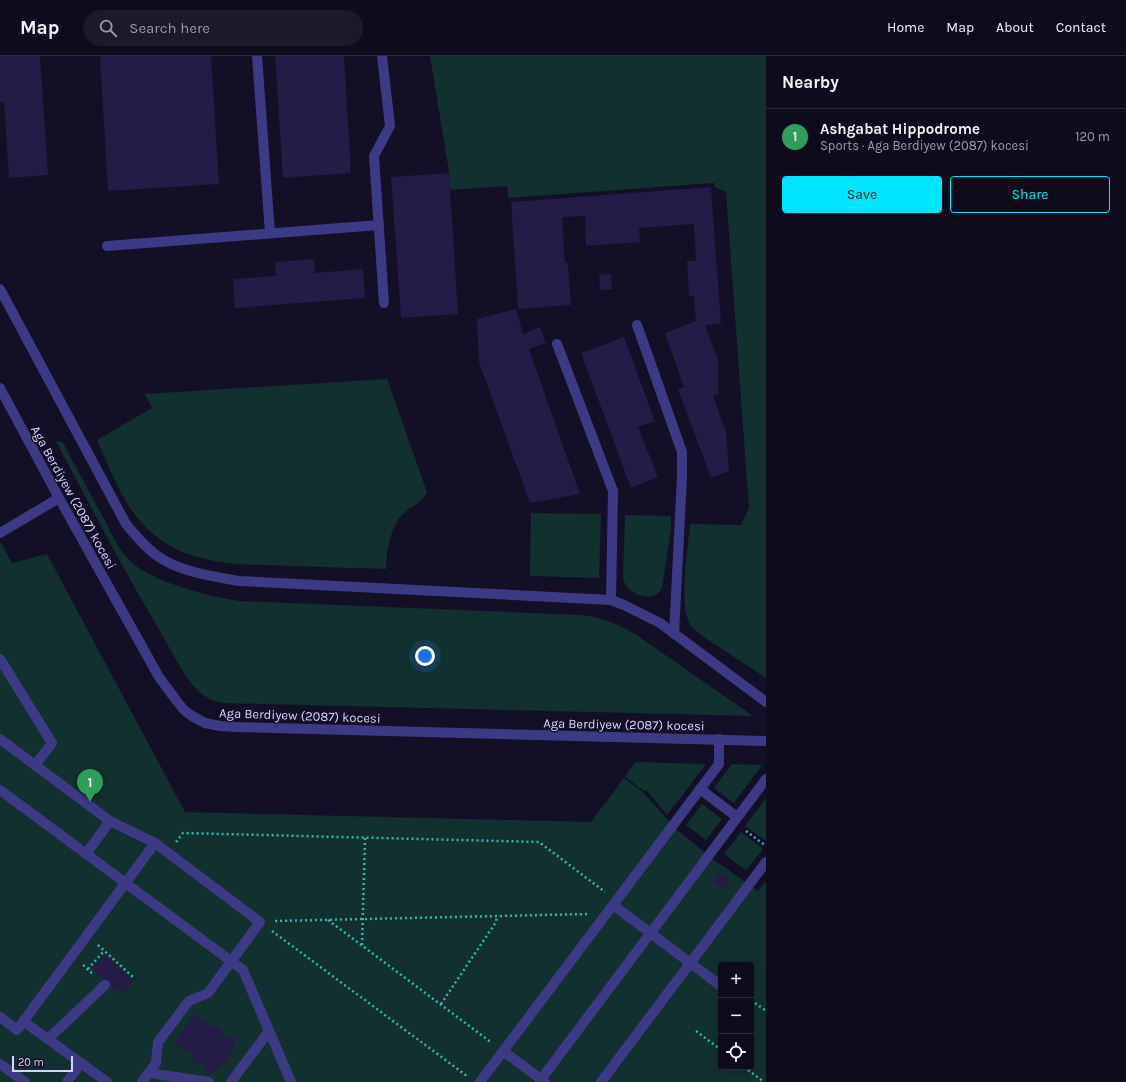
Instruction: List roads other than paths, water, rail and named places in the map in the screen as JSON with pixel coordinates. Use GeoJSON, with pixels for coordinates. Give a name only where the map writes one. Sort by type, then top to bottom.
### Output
{"type":"FeatureCollection","features":[{"type":"Feature","properties":{"kind":"street"},"geometry":{"type":"LineString","coordinates":[[258,56],[270,233]]}},
{"type":"Feature","properties":{"kind":"street"},"geometry":{"type":"LineString","coordinates":[[382,56],[390,126],[374,156],[384,303]]}},
{"type":"Feature","properties":{"kind":"street"},"geometry":{"type":"LineString","coordinates":[[107,246],[379,225]]}},
{"type":"Feature","properties":{"kind":"street"},"geometry":{"type":"LineString","coordinates":[[0,289],[126,524],[146,547],[157,556],[188,570],[239,581],[611,600],[660,623],[766,702]]}},
{"type":"Feature","properties":{"kind":"street"},"geometry":{"type":"LineString","coordinates":[[637,325],[682,452],[674,634]]}},
{"type":"Feature","properties":{"kind":"street"},"geometry":{"type":"LineString","coordinates":[[557,344],[612,491],[611,600]]}},
{"type":"Feature","properties":{"kind":"street","name":"Aga Berdiyew (2087) kocesi"},"geometry":{"type":"LineString","coordinates":[[0,388],[59,498],[159,677],[184,710],[205,723],[236,727],[766,741]]}},
{"type":"Feature","properties":{"kind":"street"},"geometry":{"type":"LineString","coordinates":[[0,533],[59,498]]}},
{"type":"Feature","properties":{"kind":"street"},"geometry":{"type":"LineString","coordinates":[[0,659],[52,744],[35,765]]}},
{"type":"Feature","properties":{"kind":"street"},"geometry":{"type":"LineString","coordinates":[[0,739],[110,821],[155,843],[260,922],[208,992],[189,1001],[158,1042],[156,1062],[142,1082]]}},
{"type":"Feature","properties":{"kind":"street"},"geometry":{"type":"LineString","coordinates":[[480,1082],[719,764],[719,739]]}},
{"type":"Feature","properties":{"kind":"street"},"geometry":{"type":"LineString","coordinates":[[503,1051],[542,1081],[650,933],[766,779]]}},
{"type":"Feature","properties":{"kind":"street"},"geometry":{"type":"LineString","coordinates":[[0,790],[243,970],[291,1082]]}},
{"type":"Feature","properties":{"kind":"street"},"geometry":{"type":"LineString","coordinates":[[700,790],[736,820]]}},
{"type":"Feature","properties":{"kind":"street"},"geometry":{"type":"LineString","coordinates":[[86,854],[110,821]]}},
{"type":"Feature","properties":{"kind":"street"},"geometry":{"type":"LineString","coordinates":[[0,1017],[17,1030],[155,843]]}},
{"type":"Feature","properties":{"kind":"street"},"geometry":{"type":"LineString","coordinates":[[601,1082],[766,862]]}},
{"type":"Feature","properties":{"kind":"street"},"geometry":{"type":"LineString","coordinates":[[615,903],[650,933],[718,984]]}},
{"type":"Feature","properties":{"kind":"street"},"geometry":{"type":"LineString","coordinates":[[48,1039],[105,985]]}},
{"type":"Feature","properties":{"kind":"street"},"geometry":{"type":"LineString","coordinates":[[23,1021],[107,1082]]}},
{"type":"Feature","properties":{"kind":"street"},"geometry":{"type":"LineString","coordinates":[[231,1082],[269,1031]]}},
{"type":"Feature","properties":{"kind":"street"},"geometry":{"type":"LineString","coordinates":[[67,1082],[81,1063]]}},
{"type":"Feature","properties":{"kind":"street"},"geometry":{"type":"LineString","coordinates":[[0,1064],[25,1082]]}},
{"type":"Feature","properties":{"kind":"street"},"geometry":{"type":"LineString","coordinates":[[149,1073],[209,1082]]}},
{"type":"Feature","properties":{"kind":"place","name":"Ashgabat Hippodrome"},"geometry":{"type":"Point","coordinates":[90,802]}}]}
